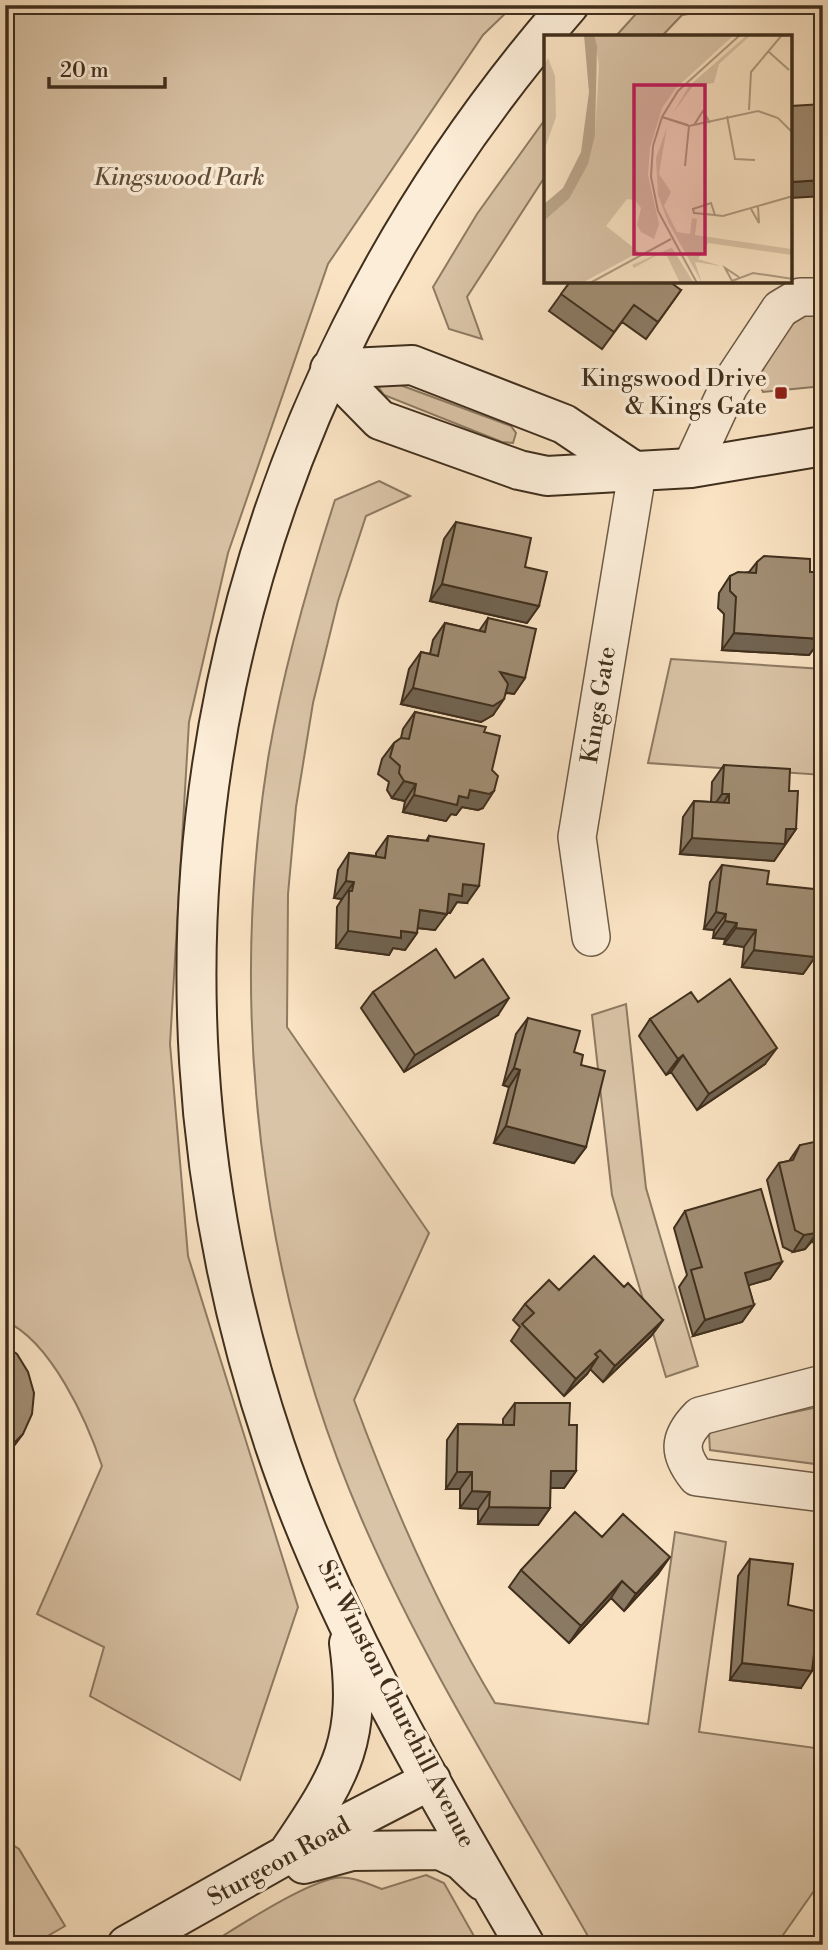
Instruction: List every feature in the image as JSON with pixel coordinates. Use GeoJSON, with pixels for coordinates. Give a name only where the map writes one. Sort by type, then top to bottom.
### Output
{"type":"FeatureCollection","features":[{"type":"Feature","properties":{"kind":"main road","name":"Sir Winston Churchill Avenue"},"geometry":{"type":"LineString","coordinates":[[525,1945],[431,1780],[346,1620],[276,1449],[251,1369],[229,1279],[210,1170],[199,1059],[196,990],[206,804],[220,708],[241,616],[272,509],[291,457],[330,369],[395,243],[459,142],[516,66],[569,5]]}},
{"type":"Feature","properties":{"kind":"main road"},"geometry":{"type":"LineString","coordinates":[[330,369],[412,365],[564,424],[637,473]]}},
{"type":"Feature","properties":{"kind":"main road"},"geometry":{"type":"LineString","coordinates":[[330,369],[380,420],[519,470],[547,476],[691,468],[823,446]]}},
{"type":"Feature","properties":{"kind":"main road"},"geometry":{"type":"LineString","coordinates":[[288,1854],[323,1801],[343,1761],[354,1723],[355,1683],[346,1620]]}},
{"type":"Feature","properties":{"kind":"main road","name":"Sturgeon Road"},"geometry":{"type":"LineString","coordinates":[[128,1945],[288,1854],[431,1780]]}},
{"type":"Feature","properties":{"kind":"main road"},"geometry":{"type":"LineString","coordinates":[[244,1881],[352,1851],[440,1850],[461,1860],[496,1895]]}},
{"type":"Feature","properties":{"kind":"street"},"geometry":{"type":"LineString","coordinates":[[691,468],[729,386],[780,310],[800,297],[823,297]]}},
{"type":"Feature","properties":{"kind":"street","name":"Kings Gate"},"geometry":{"type":"LineString","coordinates":[[591,937],[577,837],[637,473]]}},
{"type":"Feature","properties":{"kind":"street"},"geometry":{"type":"LineString","coordinates":[[823,1384],[700,1416],[687,1429],[682,1447],[687,1464],[697,1477],[823,1493]]}},
{"type":"Feature","properties":{"kind":"green space","name":"Kingswood Park"},"geometry":{"type":"Polygon","coordinates":[[[5,5],[514,5],[483,35],[328,264],[228,553],[189,722],[170,1044],[188,1256],[298,1607],[240,1780],[90,1696],[104,1647],[37,1614],[102,1466],[77,1406],[52,1364],[22,1331],[5,1321],[5,5]]]}},
{"type":"Feature","properties":{"kind":"green space"},"geometry":{"type":"Polygon","coordinates":[[[644,5],[742,5],[682,15],[663,35],[617,35],[644,5]]]}},
{"type":"Feature","properties":{"kind":"green space"},"geometry":{"type":"Polygon","coordinates":[[[544,121],[544,178],[467,297],[482,339],[449,329],[433,287],[477,214],[544,121]]]}},
{"type":"Feature","properties":{"kind":"green space"},"geometry":{"type":"Polygon","coordinates":[[[805,314],[814,314],[823,321],[823,386],[763,392],[758,381],[766,363],[783,335],[805,314]]]}},
{"type":"Feature","properties":{"kind":"green space"},"geometry":{"type":"Polygon","coordinates":[[[392,382],[511,426],[516,433],[513,443],[502,442],[384,395],[379,388],[381,384],[392,382]]]}},
{"type":"Feature","properties":{"kind":"green space"},"geometry":{"type":"Polygon","coordinates":[[[379,481],[410,496],[366,516],[338,601],[313,703],[296,807],[288,894],[287,1027],[429,1233],[354,1400],[417,1555],[454,1630],[495,1703],[648,1724],[675,1532],[726,1542],[699,1732],[823,1749],[823,1878],[776,1945],[593,1945],[442,1683],[387,1575],[362,1520],[327,1429],[298,1336],[276,1240],[261,1143],[253,1045],[251,947],[257,849],[269,753],[282,688],[306,594],[335,500],[379,481]]]}},
{"type":"Feature","properties":{"kind":"green space"},"geometry":{"type":"Polygon","coordinates":[[[671,659],[823,669],[823,775],[648,763],[671,659]]]}},
{"type":"Feature","properties":{"kind":"green space"},"geometry":{"type":"Polygon","coordinates":[[[626,1004],[646,1188],[698,1366],[666,1377],[612,1195],[592,1015],[626,1004]]]}},
{"type":"Feature","properties":{"kind":"green space"},"geometry":{"type":"Polygon","coordinates":[[[823,1406],[823,1465],[710,1450],[709,1434],[717,1428],[823,1406]]]}},
{"type":"Feature","properties":{"kind":"green space"},"geometry":{"type":"Polygon","coordinates":[[[5,1840],[19,1849],[65,1926],[32,1945],[5,1945],[5,1840]]]}},
{"type":"Feature","properties":{"kind":"green space"},"geometry":{"type":"Polygon","coordinates":[[[426,1875],[444,1883],[479,1945],[208,1945],[270,1907],[321,1882],[347,1878],[382,1889],[426,1875]]]}},
{"type":"Feature","properties":{"kind":"building"},"geometry":{"type":"Polygon","coordinates":[[[823,104],[823,180],[793,182],[793,106],[823,104]]]}},
{"type":"Feature","properties":{"kind":"building"},"geometry":{"type":"Polygon","coordinates":[[[568,284],[673,284],[681,290],[658,322],[634,305],[614,332],[561,294],[568,284]]]}},
{"type":"Feature","properties":{"kind":"building"},"geometry":{"type":"Polygon","coordinates":[[[456,522],[531,538],[525,567],[547,572],[539,606],[442,584],[456,522]]]}},
{"type":"Feature","properties":{"kind":"building"},"geometry":{"type":"Polygon","coordinates":[[[764,556],[810,559],[810,572],[823,572],[821,639],[734,633],[736,597],[730,591],[730,576],[738,572],[756,573],[757,562],[764,556]]]}},
{"type":"Feature","properties":{"kind":"building"},"geometry":{"type":"Polygon","coordinates":[[[488,618],[536,629],[525,678],[500,672],[508,684],[504,699],[493,706],[413,688],[421,652],[438,656],[445,623],[485,632],[488,618]]]}},
{"type":"Feature","properties":{"kind":"building"},"geometry":{"type":"Polygon","coordinates":[[[415,712],[486,727],[484,732],[500,736],[492,770],[498,776],[494,791],[489,794],[470,790],[468,798],[459,796],[457,805],[414,795],[416,784],[404,781],[399,773],[400,766],[390,757],[394,743],[401,738],[409,739],[415,712]]]}},
{"type":"Feature","properties":{"kind":"building"},"geometry":{"type":"Polygon","coordinates":[[[724,765],[790,769],[789,791],[798,791],[796,829],[786,829],[785,844],[692,838],[694,801],[729,803],[729,794],[722,794],[724,765]]]}},
{"type":"Feature","properties":{"kind":"building"},"geometry":{"type":"Polygon","coordinates":[[[388,836],[428,841],[429,836],[484,844],[479,886],[463,884],[462,896],[449,894],[447,914],[420,910],[417,933],[401,931],[401,938],[348,931],[349,891],[352,891],[354,882],[346,881],[349,853],[385,858],[388,836]]]}},
{"type":"Feature","properties":{"kind":"building"},"geometry":{"type":"Polygon","coordinates":[[[722,865],[769,871],[767,884],[823,890],[815,957],[754,950],[756,930],[736,928],[737,923],[725,921],[726,914],[716,912],[722,865]]]}},
{"type":"Feature","properties":{"kind":"building"},"geometry":{"type":"Polygon","coordinates":[[[436,949],[455,978],[483,959],[509,998],[415,1055],[373,992],[436,949]]]}},
{"type":"Feature","properties":{"kind":"building"},"geometry":{"type":"Polygon","coordinates":[[[730,979],[777,1048],[709,1094],[683,1055],[678,1059],[650,1019],[691,992],[698,1002],[730,979]]]}},
{"type":"Feature","properties":{"kind":"building"},"geometry":{"type":"Polygon","coordinates":[[[528,1018],[580,1031],[574,1052],[583,1055],[581,1065],[605,1071],[586,1147],[506,1126],[520,1070],[514,1068],[528,1018]]]}},
{"type":"Feature","properties":{"kind":"building"},"geometry":{"type":"Polygon","coordinates":[[[814,1142],[823,1148],[823,1225],[816,1233],[804,1235],[795,1230],[779,1163],[793,1160],[800,1145],[814,1142]]]}},
{"type":"Feature","properties":{"kind":"building"},"geometry":{"type":"Polygon","coordinates":[[[761,1189],[782,1262],[745,1273],[754,1305],[705,1320],[691,1270],[702,1267],[685,1211],[761,1189]]]}},
{"type":"Feature","properties":{"kind":"building"},"geometry":{"type":"Polygon","coordinates":[[[594,1256],[624,1287],[628,1283],[663,1320],[615,1366],[600,1350],[595,1354],[598,1357],[576,1379],[522,1324],[534,1313],[525,1304],[549,1280],[559,1290],[594,1256]]]}},
{"type":"Feature","properties":{"kind":"building"},"geometry":{"type":"Polygon","coordinates":[[[5,1346],[17,1354],[28,1372],[34,1393],[32,1414],[23,1434],[5,1450],[5,1346]]]}},
{"type":"Feature","properties":{"kind":"building"},"geometry":{"type":"Polygon","coordinates":[[[515,1403],[570,1403],[569,1425],[577,1425],[576,1471],[551,1471],[550,1508],[489,1507],[490,1492],[472,1491],[472,1472],[457,1472],[458,1424],[514,1425],[515,1403]]]}},
{"type":"Feature","properties":{"kind":"building"},"geometry":{"type":"Polygon","coordinates":[[[575,1512],[602,1537],[623,1514],[670,1557],[636,1594],[622,1581],[581,1626],[521,1570],[575,1512]]]}},
{"type":"Feature","properties":{"kind":"building"},"geometry":{"type":"Polygon","coordinates":[[[750,1559],[793,1564],[788,1605],[819,1612],[812,1671],[742,1663],[750,1559]]]}},
{"type":"Feature","properties":{"kind":"place","name":"Kingswood Drive & Kings Gate"},"geometry":{"type":"Point","coordinates":[781,393]}}]}
